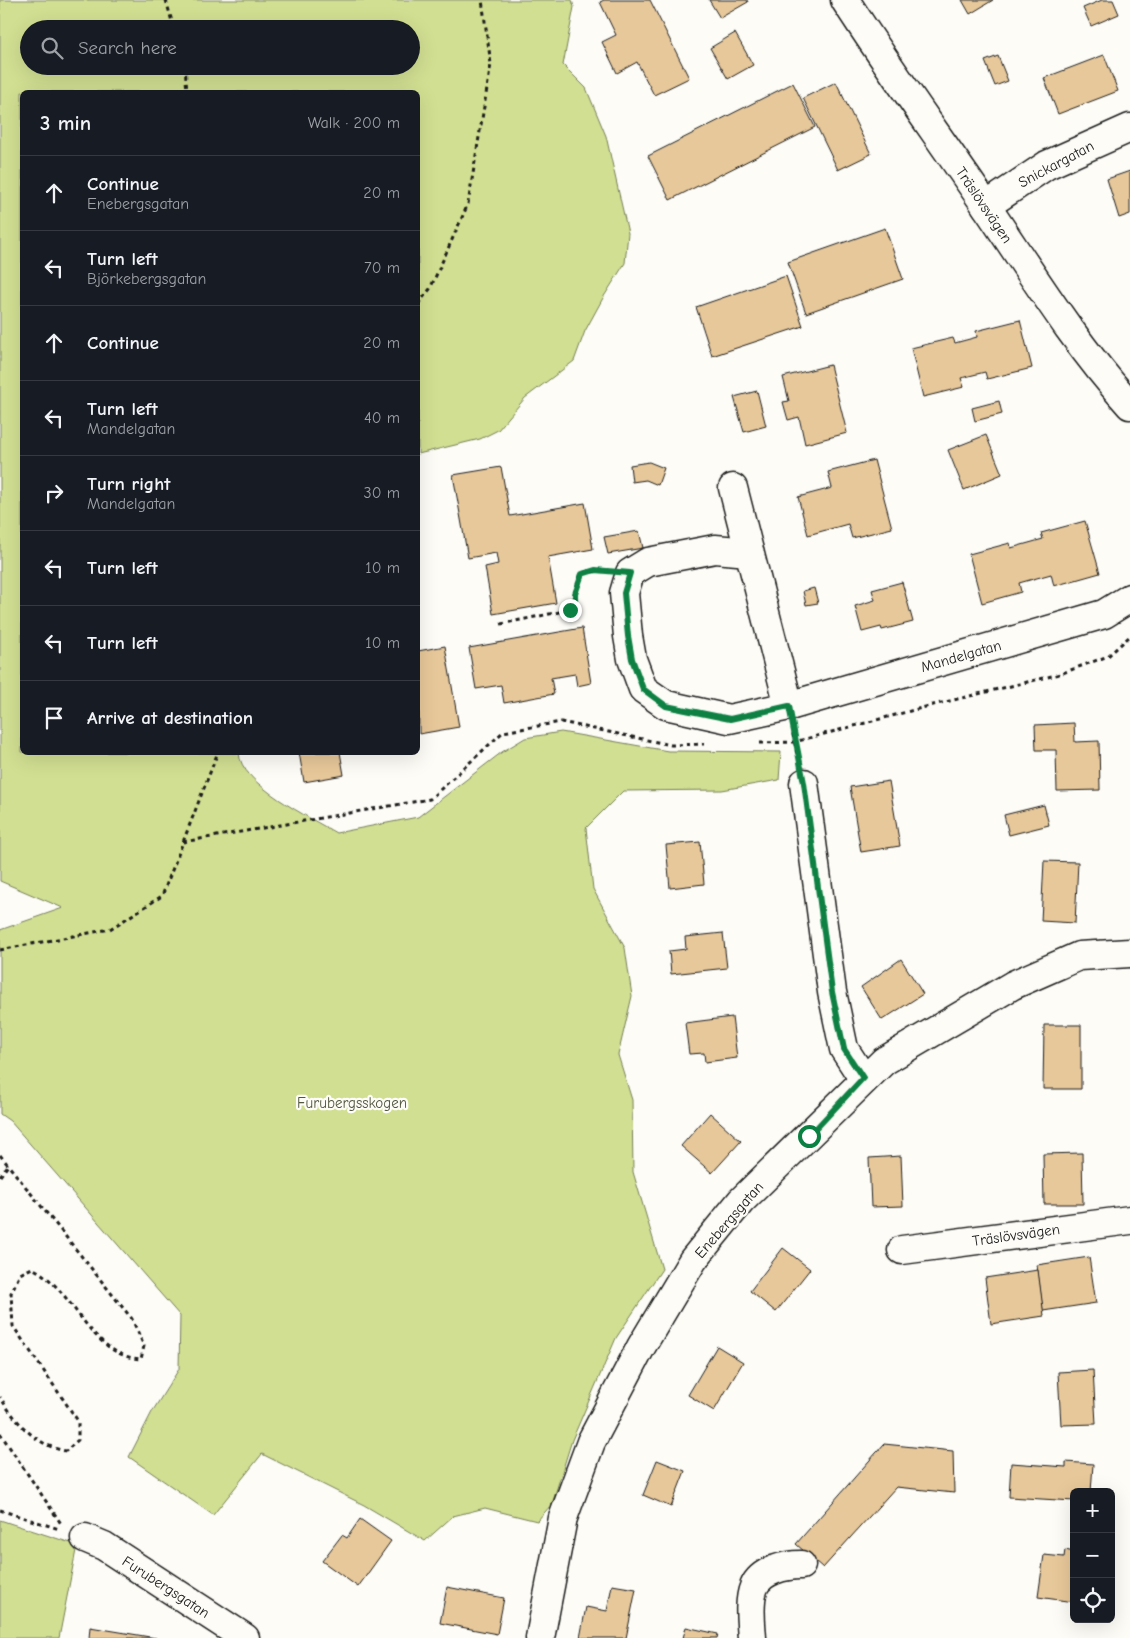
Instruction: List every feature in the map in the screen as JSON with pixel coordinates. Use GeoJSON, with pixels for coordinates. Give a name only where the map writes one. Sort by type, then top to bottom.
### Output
{"type":"FeatureCollection","features":[{"type":"Feature","properties":{"kind":"street","name":"Träslövsvägen"},"geometry":{"type":"LineString","coordinates":[[845,0],[882,58],[1097,368],[1130,405]]}},
{"type":"Feature","properties":{"kind":"street","name":"Snickargatan"},"geometry":{"type":"LineString","coordinates":[[986,206],[1047,165],[1130,128]]}},
{"type":"Feature","properties":{"kind":"street"},"geometry":{"type":"LineString","coordinates":[[733,488],[789,706]]}},
{"type":"Feature","properties":{"kind":"street"},"geometry":{"type":"LineString","coordinates":[[630,573],[648,562],[715,548],[749,552]]}},
{"type":"Feature","properties":{"kind":"street","name":"Mandelgatan"},"geometry":{"type":"LineString","coordinates":[[630,573],[624,593],[628,636],[632,659],[643,689],[666,706],[730,719],[789,706],[1104,614],[1130,598]]}},
{"type":"Feature","properties":{"kind":"street"},"geometry":{"type":"LineString","coordinates":[[804,783],[832,992],[844,1049],[863,1078]]}},
{"type":"Feature","properties":{"kind":"street","name":"Enebergsgatan"},"geometry":{"type":"LineString","coordinates":[[540,1638],[563,1518],[592,1442],[641,1347],[693,1260],[741,1201],[809,1136],[863,1078],[884,1061],[1013,985],[1079,956],[1130,953]]}},
{"type":"Feature","properties":{"kind":"street","name":"Träslövsvägen"},"geometry":{"type":"LineString","coordinates":[[902,1250],[1130,1220]]}},
{"type":"Feature","properties":{"kind":"street","name":"Furubergsgatan"},"geometry":{"type":"LineString","coordinates":[[85,1538],[104,1546],[245,1638]]}},
{"type":"Feature","properties":{"kind":"street"},"geometry":{"type":"LineString","coordinates":[[752,1638],[751,1608],[754,1586],[762,1578],[783,1565],[801,1565]]}},
{"type":"Feature","properties":{"kind":"path"},"geometry":{"type":"LineString","coordinates":[[166,0],[172,20]]}},
{"type":"Feature","properties":{"kind":"path"},"geometry":{"type":"LineString","coordinates":[[420,302],[430,289],[468,204],[491,64],[482,0]]}},
{"type":"Feature","properties":{"kind":"path"},"geometry":{"type":"LineString","coordinates":[[186,75],[187,90]]}},
{"type":"Feature","properties":{"kind":"path"},"geometry":{"type":"LineString","coordinates":[[501,624],[570,610],[575,604],[575,594],[582,574],[595,570],[630,573]]}},
{"type":"Feature","properties":{"kind":"path"},"geometry":{"type":"LineString","coordinates":[[756,743],[794,742],[1060,674],[1108,656],[1130,636]]}},
{"type":"Feature","properties":{"kind":"path"},"geometry":{"type":"LineString","coordinates":[[789,706],[794,742],[804,783]]}},
{"type":"Feature","properties":{"kind":"path"},"geometry":{"type":"LineString","coordinates":[[183,842],[430,799],[503,732],[560,722],[670,745],[709,744]]}},
{"type":"Feature","properties":{"kind":"path"},"geometry":{"type":"LineString","coordinates":[[0,950],[110,929],[162,896],[217,755]]}},
{"type":"Feature","properties":{"kind":"path"},"geometry":{"type":"LineString","coordinates":[[0,1155],[132,1319],[144,1346],[141,1358],[119,1353],[102,1341],[45,1274],[32,1268],[20,1274],[11,1293],[13,1326],[78,1421],[78,1440],[66,1450],[52,1448],[38,1442],[9,1410],[0,1397]]}},
{"type":"Feature","properties":{"kind":"path"},"geometry":{"type":"LineString","coordinates":[[0,1176],[9,1164]]}},
{"type":"Feature","properties":{"kind":"path"},"geometry":{"type":"LineString","coordinates":[[0,1433],[66,1532],[0,1510]]}},
{"type":"Feature","properties":{"kind":"green space","name":"Furubergsskogen"},"geometry":{"type":"Polygon","coordinates":[[[0,0],[572,0],[574,7],[563,65],[586,88],[606,136],[628,233],[625,263],[585,331],[574,361],[525,398],[498,430],[480,439],[420,454],[420,90],[20,90],[20,755],[240,755],[242,765],[264,788],[278,799],[336,833],[418,817],[502,752],[525,738],[561,732],[668,751],[781,752],[779,780],[722,790],[623,791],[586,828],[593,889],[625,948],[632,996],[618,1055],[632,1100],[633,1172],[662,1269],[616,1338],[572,1440],[552,1504],[537,1521],[485,1508],[453,1516],[425,1541],[364,1505],[262,1454],[213,1515],[129,1457],[152,1412],[179,1369],[180,1316],[10,1121],[0,1114],[0,930],[63,908],[0,881],[0,0]]]}},
{"type":"Feature","properties":{"kind":"green space"},"geometry":{"type":"Polygon","coordinates":[[[0,1520],[77,1545],[59,1638],[0,1638],[0,1520]]]}},
{"type":"Feature","properties":{"kind":"building"},"geometry":{"type":"Polygon","coordinates":[[[604,0],[650,0],[689,78],[654,95],[637,62],[617,73],[602,42],[616,35],[600,2],[604,0]]]}},
{"type":"Feature","properties":{"kind":"building"},"geometry":{"type":"Polygon","coordinates":[[[709,0],[747,0],[748,2],[720,18],[709,0]]]}},
{"type":"Feature","properties":{"kind":"building"},"geometry":{"type":"Polygon","coordinates":[[[962,0],[993,0],[970,14],[962,0]]]}},
{"type":"Feature","properties":{"kind":"building"},"geometry":{"type":"Polygon","coordinates":[[[1102,0],[1113,0],[1119,14],[1091,26],[1083,8],[1102,0]]]}},
{"type":"Feature","properties":{"kind":"building"},"geometry":{"type":"Polygon","coordinates":[[[735,33],[753,65],[728,79],[710,48],[735,33]]]}},
{"type":"Feature","properties":{"kind":"building"},"geometry":{"type":"Polygon","coordinates":[[[1104,55],[1118,91],[1058,114],[1044,78],[1104,55]]]}},
{"type":"Feature","properties":{"kind":"building"},"geometry":{"type":"Polygon","coordinates":[[[998,56],[1008,81],[995,86],[985,61],[998,56]]]}},
{"type":"Feature","properties":{"kind":"building"},"geometry":{"type":"Polygon","coordinates":[[[836,82],[871,154],[838,170],[803,98],[836,82]]]}},
{"type":"Feature","properties":{"kind":"building"},"geometry":{"type":"Polygon","coordinates":[[[793,83],[815,127],[670,200],[648,156],[793,83]]]}},
{"type":"Feature","properties":{"kind":"building"},"geometry":{"type":"Polygon","coordinates":[[[1130,171],[1130,214],[1119,218],[1107,179],[1130,171]]]}},
{"type":"Feature","properties":{"kind":"building"},"geometry":{"type":"Polygon","coordinates":[[[885,228],[903,279],[806,313],[788,262],[885,228]]]}},
{"type":"Feature","properties":{"kind":"building"},"geometry":{"type":"Polygon","coordinates":[[[786,276],[803,326],[712,356],[696,307],[786,276]]]}},
{"type":"Feature","properties":{"kind":"building"},"geometry":{"type":"Polygon","coordinates":[[[1020,320],[1032,368],[987,379],[985,372],[961,378],[964,387],[923,397],[911,348],[953,338],[955,343],[977,337],[976,331],[1020,320]]]}},
{"type":"Feature","properties":{"kind":"building"},"geometry":{"type":"Polygon","coordinates":[[[830,365],[847,433],[805,444],[799,417],[788,420],[783,402],[789,401],[783,377],[830,365]]]}},
{"type":"Feature","properties":{"kind":"building"},"geometry":{"type":"Polygon","coordinates":[[[757,391],[766,426],[744,432],[734,397],[757,391]]]}},
{"type":"Feature","properties":{"kind":"building"},"geometry":{"type":"Polygon","coordinates":[[[999,401],[1002,414],[975,421],[972,408],[999,401]]]}},
{"type":"Feature","properties":{"kind":"building"},"geometry":{"type":"Polygon","coordinates":[[[986,435],[1002,474],[964,490],[948,450],[986,435]]]}},
{"type":"Feature","properties":{"kind":"building"},"geometry":{"type":"Polygon","coordinates":[[[874,460],[892,528],[852,538],[848,524],[808,535],[798,497],[832,488],[828,472],[874,460]]]}},
{"type":"Feature","properties":{"kind":"building"},"geometry":{"type":"Polygon","coordinates":[[[649,462],[664,468],[658,485],[646,480],[632,482],[630,465],[649,462]]]}},
{"type":"Feature","properties":{"kind":"building"},"geometry":{"type":"Polygon","coordinates":[[[501,467],[510,516],[585,503],[593,549],[548,557],[556,603],[493,614],[485,567],[498,564],[496,553],[468,558],[453,475],[501,467]]]}},
{"type":"Feature","properties":{"kind":"building"},"geometry":{"type":"Polygon","coordinates":[[[1085,521],[1100,573],[1054,586],[1051,574],[1019,583],[1021,592],[982,603],[969,554],[1010,543],[1011,548],[1043,539],[1041,533],[1085,521]]]}},
{"type":"Feature","properties":{"kind":"building"},"geometry":{"type":"Polygon","coordinates":[[[639,531],[643,548],[608,554],[604,537],[639,531]]]}},
{"type":"Feature","properties":{"kind":"building"},"geometry":{"type":"Polygon","coordinates":[[[902,582],[913,622],[882,630],[881,627],[862,632],[855,606],[875,600],[872,590],[902,582]]]}},
{"type":"Feature","properties":{"kind":"building"},"geometry":{"type":"Polygon","coordinates":[[[814,588],[818,603],[806,605],[803,591],[814,588]]]}},
{"type":"Feature","properties":{"kind":"building"},"geometry":{"type":"Polygon","coordinates":[[[582,628],[591,683],[577,686],[575,674],[551,678],[554,694],[504,703],[501,685],[476,689],[469,648],[582,628]]]}},
{"type":"Feature","properties":{"kind":"building"},"geometry":{"type":"Polygon","coordinates":[[[445,646],[459,727],[420,734],[420,651],[445,646]]]}},
{"type":"Feature","properties":{"kind":"building"},"geometry":{"type":"Polygon","coordinates":[[[1074,723],[1075,742],[1099,741],[1100,790],[1057,791],[1056,750],[1036,750],[1035,725],[1074,723]]]}},
{"type":"Feature","properties":{"kind":"building"},"geometry":{"type":"Polygon","coordinates":[[[300,755],[341,755],[344,775],[304,782],[300,755]]]}},
{"type":"Feature","properties":{"kind":"building"},"geometry":{"type":"Polygon","coordinates":[[[889,781],[900,846],[861,852],[850,787],[889,781]]]}},
{"type":"Feature","properties":{"kind":"building"},"geometry":{"type":"Polygon","coordinates":[[[1044,805],[1049,825],[1009,835],[1004,815],[1044,805]]]}},
{"type":"Feature","properties":{"kind":"building"},"geometry":{"type":"Polygon","coordinates":[[[700,842],[704,884],[670,888],[666,845],[700,842]]]}},
{"type":"Feature","properties":{"kind":"building"},"geometry":{"type":"Polygon","coordinates":[[[1044,861],[1078,862],[1075,923],[1041,921],[1044,861]]]}},
{"type":"Feature","properties":{"kind":"building"},"geometry":{"type":"Polygon","coordinates":[[[723,933],[727,968],[671,974],[669,951],[686,949],[685,937],[723,933]]]}},
{"type":"Feature","properties":{"kind":"building"},"geometry":{"type":"Polygon","coordinates":[[[901,959],[923,994],[882,1020],[861,987],[901,959]]]}},
{"type":"Feature","properties":{"kind":"building"},"geometry":{"type":"Polygon","coordinates":[[[732,1017],[737,1058],[705,1062],[704,1053],[689,1054],[685,1023],[732,1017]]]}},
{"type":"Feature","properties":{"kind":"building"},"geometry":{"type":"Polygon","coordinates":[[[1044,1025],[1081,1025],[1081,1089],[1043,1089],[1044,1025]]]}},
{"type":"Feature","properties":{"kind":"building"},"geometry":{"type":"Polygon","coordinates":[[[710,1113],[741,1141],[712,1173],[681,1146],[710,1113]]]}},
{"type":"Feature","properties":{"kind":"building"},"geometry":{"type":"Polygon","coordinates":[[[1082,1153],[1083,1204],[1044,1204],[1043,1154],[1082,1153]]]}},
{"type":"Feature","properties":{"kind":"building"},"geometry":{"type":"Polygon","coordinates":[[[901,1156],[903,1206],[871,1207],[869,1158],[901,1156]]]}},
{"type":"Feature","properties":{"kind":"building"},"geometry":{"type":"Polygon","coordinates":[[[783,1248],[810,1269],[776,1312],[750,1291],[783,1248]]]}},
{"type":"Feature","properties":{"kind":"building"},"geometry":{"type":"Polygon","coordinates":[[[1089,1257],[1096,1303],[1043,1311],[1037,1265],[1089,1257]]]}},
{"type":"Feature","properties":{"kind":"building"},"geometry":{"type":"Polygon","coordinates":[[[1038,1270],[1044,1316],[991,1324],[985,1278],[1038,1270]]]}},
{"type":"Feature","properties":{"kind":"building"},"geometry":{"type":"Polygon","coordinates":[[[717,1346],[743,1362],[714,1411],[688,1395],[717,1346]]]}},
{"type":"Feature","properties":{"kind":"building"},"geometry":{"type":"Polygon","coordinates":[[[1093,1370],[1096,1424],[1061,1425],[1058,1372],[1093,1370]]]}},
{"type":"Feature","properties":{"kind":"building"},"geometry":{"type":"Polygon","coordinates":[[[884,1444],[953,1451],[954,1493],[896,1487],[823,1568],[796,1544],[884,1444]]]}},
{"type":"Feature","properties":{"kind":"building"},"geometry":{"type":"Polygon","coordinates":[[[657,1460],[685,1471],[671,1507],[643,1495],[657,1460]]]}},
{"type":"Feature","properties":{"kind":"building"},"geometry":{"type":"Polygon","coordinates":[[[1066,1462],[1093,1464],[1091,1488],[1070,1488],[1070,1501],[1009,1497],[1011,1463],[1066,1467],[1066,1462]]]}},
{"type":"Feature","properties":{"kind":"building"},"geometry":{"type":"Polygon","coordinates":[[[360,1519],[391,1541],[358,1587],[322,1561],[342,1535],[347,1538],[360,1519]]]}},
{"type":"Feature","properties":{"kind":"building"},"geometry":{"type":"Polygon","coordinates":[[[1065,1550],[1070,1551],[1070,1601],[1038,1597],[1044,1555],[1064,1557],[1065,1550]]]}},
{"type":"Feature","properties":{"kind":"building"},"geometry":{"type":"Polygon","coordinates":[[[612,1585],[636,1589],[626,1638],[580,1638],[586,1607],[607,1611],[612,1585]]]}},
{"type":"Feature","properties":{"kind":"building"},"geometry":{"type":"Polygon","coordinates":[[[447,1587],[504,1598],[497,1634],[440,1623],[447,1587]]]}},
{"type":"Feature","properties":{"kind":"building"},"geometry":{"type":"Polygon","coordinates":[[[90,1627],[156,1638],[89,1638],[90,1627]]]}},
{"type":"Feature","properties":{"kind":"building"},"geometry":{"type":"Polygon","coordinates":[[[686,1627],[718,1634],[717,1638],[683,1638],[686,1627]]]}},
{"type":"Feature","properties":{"kind":"route"},"geometry":{"type":"LineString","coordinates":[[570,610],[575,604],[575,594],[582,574],[595,570],[630,573],[624,593],[628,636],[632,659],[643,689],[666,706],[730,719],[789,706],[794,742],[804,783],[832,992],[844,1049],[863,1078],[809,1136]]}}]}
